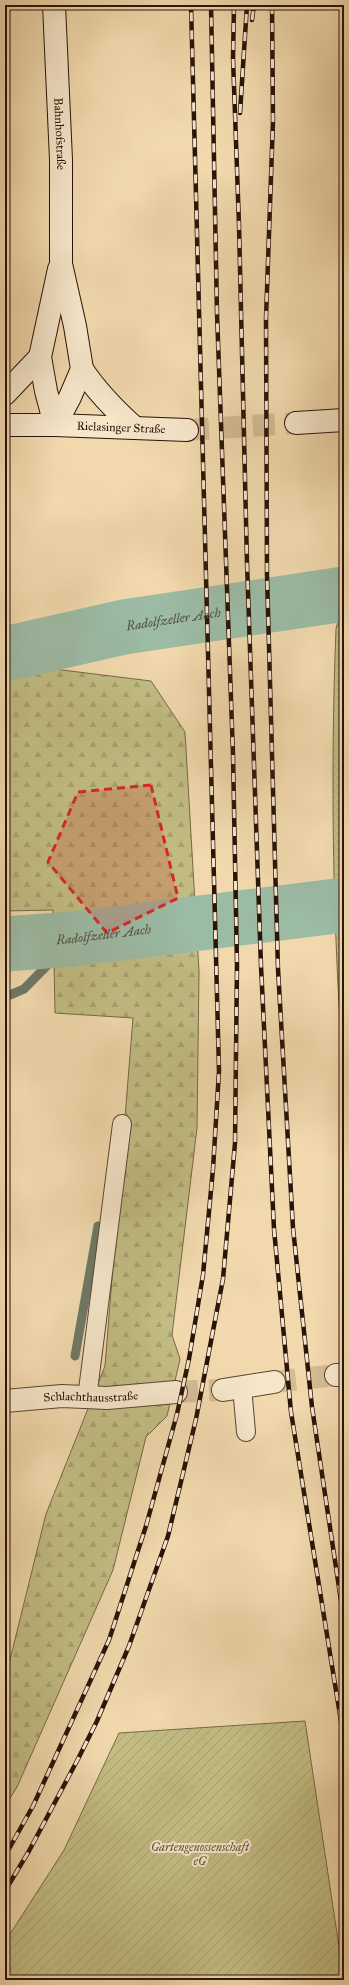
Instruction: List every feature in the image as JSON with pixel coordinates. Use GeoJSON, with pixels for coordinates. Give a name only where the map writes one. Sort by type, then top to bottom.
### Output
{"type":"FeatureCollection","features":[{"type":"Feature","properties":{"kind":"street","name":"Bahnhofstraße"},"geometry":{"type":"LineString","coordinates":[[54,5],[61,160],[61,264],[75,326],[82,369]]}},
{"type":"Feature","properties":{"kind":"street","name":"Bahnhofstraße"},"geometry":{"type":"LineString","coordinates":[[55,425],[46,392],[40,357],[61,264]]}},
{"type":"Feature","properties":{"kind":"street"},"geometry":{"type":"LineString","coordinates":[[5,394],[40,357]]}},
{"type":"Feature","properties":{"kind":"street"},"geometry":{"type":"LineString","coordinates":[[55,425],[70,397],[82,369]]}},
{"type":"Feature","properties":{"kind":"street"},"geometry":{"type":"LineString","coordinates":[[82,369],[94,388],[135,428]]}},
{"type":"Feature","properties":{"kind":"street"},"geometry":{"type":"LineString","coordinates":[[296,423],[344,420]]}},
{"type":"Feature","properties":{"kind":"street","name":"Rielasinger Straße"},"geometry":{"type":"LineString","coordinates":[[5,425],[55,425],[187,430]]}},
{"type":"Feature","properties":{"kind":"street"},"geometry":{"type":"LineString","coordinates":[[233,1388],[274,1382]]}},
{"type":"Feature","properties":{"kind":"street","name":"Schlachthausstraße"},"geometry":{"type":"LineString","coordinates":[[5,1401],[62,1396],[107,1398],[176,1392]]}},
{"type":"Feature","properties":{"kind":"lane"},"geometry":{"type":"LineString","coordinates":[[87,1398],[122,1124]]}},
{"type":"Feature","properties":{"kind":"lane"},"geometry":{"type":"LineString","coordinates":[[233,1388],[246,1432]]}},
{"type":"Feature","properties":{"kind":"highlighted area"},"geometry":{"type":"Polygon","coordinates":[[[151,785],[178,898],[107,933],[48,862],[78,792],[151,785]]]}},
{"type":"Feature","properties":{"kind":"green space"},"geometry":{"type":"Polygon","coordinates":[[[344,598],[344,1083],[335,913],[333,743],[336,629],[344,598]]]}},
{"type":"Feature","properties":{"kind":"green space"},"geometry":{"type":"Polygon","coordinates":[[[38,667],[151,681],[185,732],[199,972],[197,1128],[172,1335],[180,1359],[167,1416],[146,1437],[113,1570],[17,1787],[5,1806],[5,1680],[46,1514],[105,1366],[133,1018],[55,1013],[53,910],[5,911],[5,673],[38,667]]]}},
{"type":"Feature","properties":{"kind":"green space","name":"Gartengenossenschaft eG"},"geometry":{"type":"Polygon","coordinates":[[[305,1721],[344,1980],[5,1980],[5,1942],[64,1850],[119,1733],[305,1721]]]}},
{"type":"Feature","properties":{"kind":"waterway","name":"Radolfzeller Aach"},"geometry":{"type":"LineString","coordinates":[[5,654],[124,627],[344,594]]}},
{"type":"Feature","properties":{"kind":"waterway","name":"Radolfzeller Aach"},"geometry":{"type":"LineString","coordinates":[[5,944],[73,939],[344,905]]}},
{"type":"Feature","properties":{"kind":"waterway"},"geometry":{"type":"LineString","coordinates":[[5,997],[24,989],[73,939]]}},
{"type":"Feature","properties":{"kind":"waterway"},"geometry":{"type":"LineString","coordinates":[[75,1356],[98,1226]]}},
{"type":"Feature","properties":{"kind":"tunnel"},"geometry":{"type":"LineString","coordinates":[[187,430],[296,423]]}},
{"type":"Feature","properties":{"kind":"tunnel"},"geometry":{"type":"LineString","coordinates":[[274,1382],[336,1375]]}},
{"type":"Feature","properties":{"kind":"tunnel"},"geometry":{"type":"LineString","coordinates":[[176,1392],[223,1390]]}},
{"type":"Feature","properties":{"kind":"railway"},"geometry":{"type":"LineString","coordinates":[[5,1856],[33,1806],[109,1640],[146,1526],[177,1414],[189,1359],[203,1275],[213,1169],[219,1071],[191,5]]}},
{"type":"Feature","properties":{"kind":"railway"},"geometry":{"type":"LineString","coordinates":[[5,1891],[29,1851],[78,1759],[97,1721],[129,1646],[168,1536],[196,1419],[223,1279],[235,1143],[237,965],[233,754],[217,313],[211,5]]}},
{"type":"Feature","properties":{"kind":"railway"},"geometry":{"type":"LineString","coordinates":[[234,5],[233,58],[239,225],[247,563],[261,966],[274,1229],[291,1412],[344,1740]]}},
{"type":"Feature","properties":{"kind":"railway"},"geometry":{"type":"LineString","coordinates":[[240,113],[247,5]]}},
{"type":"Feature","properties":{"kind":"railway"},"geometry":{"type":"LineString","coordinates":[[252,20],[254,5]]}},
{"type":"Feature","properties":{"kind":"railway"},"geometry":{"type":"LineString","coordinates":[[272,5],[273,121],[266,318],[267,575],[278,969],[293,1228],[312,1407],[344,1621]]}}]}
